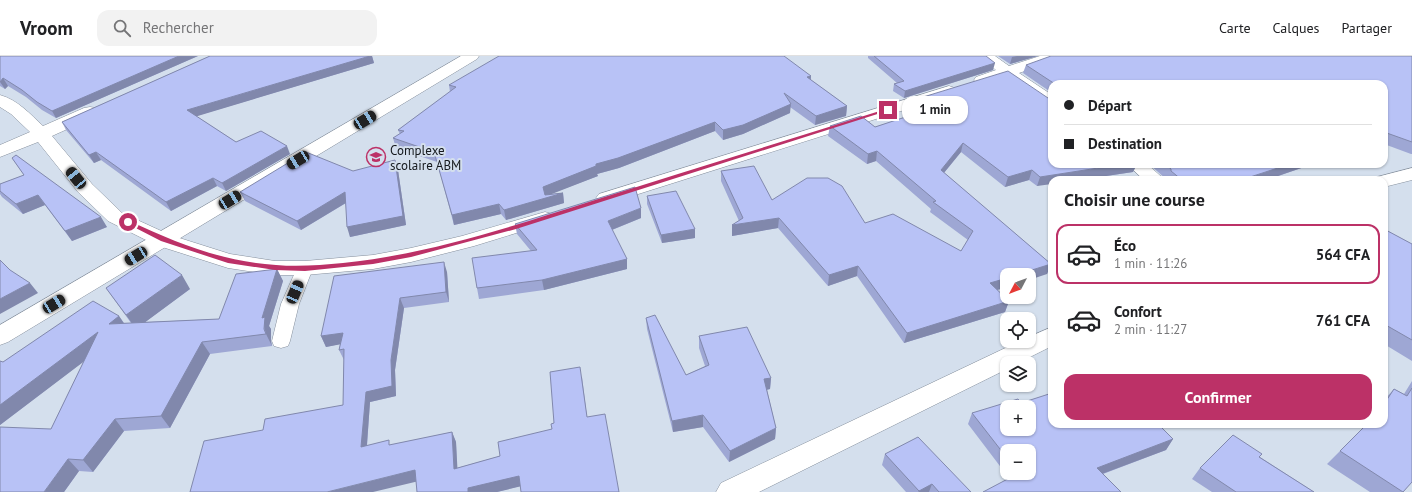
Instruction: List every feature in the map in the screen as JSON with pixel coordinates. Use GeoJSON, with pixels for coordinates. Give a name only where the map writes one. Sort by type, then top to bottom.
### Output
{"type":"FeatureCollection","features":[{"type":"Feature","properties":{"kind":"street"},"geometry":{"type":"LineString","coordinates":[[0,336],[472,56]]}},
{"type":"Feature","properties":{"kind":"street"},"geometry":{"type":"LineString","coordinates":[[985,56],[1048,100]]}},
{"type":"Feature","properties":{"kind":"street"},"geometry":{"type":"LineString","coordinates":[[590,204],[1055,56]]}},
{"type":"Feature","properties":{"kind":"street"},"geometry":{"type":"LineString","coordinates":[[0,100],[17,110],[41,134],[85,188],[116,217],[163,240],[228,261],[275,268],[305,268],[373,262],[411,255],[480,237],[559,213]]}},
{"type":"Feature","properties":{"kind":"street"},"geometry":{"type":"LineString","coordinates":[[0,152],[106,105]]}},
{"type":"Feature","properties":{"kind":"street"},"geometry":{"type":"LineString","coordinates":[[1141,168],[1151,176]]}},
{"type":"Feature","properties":{"kind":"street"},"geometry":{"type":"LineString","coordinates":[[1388,180],[1412,174]]}},
{"type":"Feature","properties":{"kind":"street"},"geometry":{"type":"LineString","coordinates":[[731,492],[1048,338]]}},
{"type":"Feature","properties":{"kind":"lane"},"geometry":{"type":"LineString","coordinates":[[281,341],[290,304],[305,268]]}},
{"type":"Feature","properties":{"kind":"building"},"geometry":{"type":"Polygon","coordinates":[[[0,56],[179,56],[52,111],[3,78],[0,82],[0,56]]]}},
{"type":"Feature","properties":{"kind":"building"},"geometry":{"type":"Polygon","coordinates":[[[210,56],[370,56],[187,110],[236,142],[261,131],[287,146],[222,183],[213,178],[166,202],[96,152],[89,155],[62,122],[210,56]]]}},
{"type":"Feature","properties":{"kind":"building"},"geometry":{"type":"Polygon","coordinates":[[[499,56],[784,56],[811,76],[807,77],[847,106],[816,116],[784,93],[791,104],[743,125],[723,130],[715,122],[618,158],[596,164],[596,166],[543,187],[545,195],[563,193],[504,210],[499,204],[452,215],[434,152],[393,138],[404,131],[398,130],[456,87],[449,85],[499,56]]]}},
{"type":"Feature","properties":{"kind":"building"},"geometry":{"type":"Polygon","coordinates":[[[874,56],[986,56],[995,63],[905,91],[894,84],[904,81],[874,56]]]}},
{"type":"Feature","properties":{"kind":"building"},"geometry":{"type":"Polygon","coordinates":[[[1051,56],[1412,56],[1412,142],[1388,133],[1388,80],[1049,80],[1026,65],[1051,56]]]}},
{"type":"Feature","properties":{"kind":"building"},"geometry":{"type":"Polygon","coordinates":[[[1008,71],[1048,98],[1048,168],[1098,168],[1040,177],[1032,170],[1008,177],[963,143],[941,170],[1048,261],[1048,265],[1036,269],[1000,268],[1000,280],[990,283],[1000,292],[1000,304],[907,333],[858,266],[829,275],[779,218],[732,225],[743,218],[721,171],[754,166],[772,200],[807,178],[828,178],[842,186],[865,223],[893,214],[961,251],[973,231],[933,202],[936,201],[877,151],[868,154],[830,126],[861,116],[875,127],[936,107],[920,98],[1008,71]]]}},
{"type":"Feature","properties":{"kind":"building"},"geometry":{"type":"Polygon","coordinates":[[[306,152],[353,171],[395,160],[403,216],[347,227],[345,192],[297,221],[240,192],[306,152]]]}},
{"type":"Feature","properties":{"kind":"building"},"geometry":{"type":"Polygon","coordinates":[[[16,155],[101,217],[65,231],[38,195],[16,204],[0,191],[0,184],[24,175],[12,158],[16,155]]]}},
{"type":"Feature","properties":{"kind":"building"},"geometry":{"type":"Polygon","coordinates":[[[1170,168],[1278,168],[1253,176],[1177,176],[1171,171],[1170,168]]]}},
{"type":"Feature","properties":{"kind":"building"},"geometry":{"type":"Polygon","coordinates":[[[635,187],[641,208],[608,221],[627,259],[542,280],[477,288],[472,258],[537,250],[515,224],[635,187]]]}},
{"type":"Feature","properties":{"kind":"building"},"geometry":{"type":"Polygon","coordinates":[[[676,191],[695,229],[661,235],[647,196],[676,191]]]}},
{"type":"Feature","properties":{"kind":"building"},"geometry":{"type":"Polygon","coordinates":[[[1388,231],[1412,244],[1412,340],[1388,326],[1388,231]]]}},
{"type":"Feature","properties":{"kind":"building"},"geometry":{"type":"Polygon","coordinates":[[[155,255],[182,275],[126,315],[106,288],[155,255]]]}},
{"type":"Feature","properties":{"kind":"building"},"geometry":{"type":"Polygon","coordinates":[[[0,260],[10,270],[30,283],[0,299],[0,260]]]}},
{"type":"Feature","properties":{"kind":"building"},"geometry":{"type":"Polygon","coordinates":[[[444,262],[446,292],[400,298],[391,360],[392,386],[366,392],[361,447],[389,440],[389,445],[452,432],[454,469],[500,456],[498,442],[552,429],[551,424],[554,423],[550,372],[580,367],[587,417],[605,414],[619,492],[521,492],[519,476],[468,488],[468,492],[417,492],[415,470],[327,492],[190,492],[204,441],[263,430],[265,419],[343,405],[344,349],[339,350],[343,333],[321,336],[334,276],[444,262]]]}},
{"type":"Feature","properties":{"kind":"building"},"geometry":{"type":"Polygon","coordinates":[[[277,269],[262,318],[265,317],[264,329],[266,334],[202,342],[161,416],[115,419],[83,460],[68,459],[44,492],[0,492],[0,427],[51,429],[98,332],[0,405],[0,361],[3,362],[93,301],[119,316],[109,324],[219,319],[236,274],[277,269]]]}},
{"type":"Feature","properties":{"kind":"building"},"geometry":{"type":"Polygon","coordinates":[[[655,315],[686,375],[709,365],[699,336],[747,327],[771,378],[764,379],[776,428],[730,451],[703,415],[672,421],[646,318],[655,315]]]}},
{"type":"Feature","properties":{"kind":"building"},"geometry":{"type":"Polygon","coordinates":[[[1412,388],[1412,482],[1403,492],[1340,451],[1363,428],[1388,428],[1388,398],[1394,389],[1407,396],[1412,388]]]}},
{"type":"Feature","properties":{"kind":"building"},"geometry":{"type":"Polygon","coordinates":[[[1048,394],[1048,428],[1162,428],[1173,439],[1097,468],[1121,492],[983,492],[1006,480],[1036,480],[1036,444],[1000,444],[1000,449],[972,413],[1000,404],[1000,436],[1036,436],[1036,400],[1030,400],[1048,394]]]}},
{"type":"Feature","properties":{"kind":"building"},"geometry":{"type":"Polygon","coordinates":[[[1233,435],[1262,454],[1259,457],[1314,492],[1236,492],[1200,468],[1233,435]]]}},
{"type":"Feature","properties":{"kind":"building"},"geometry":{"type":"Polygon","coordinates":[[[918,437],[971,492],[939,492],[932,484],[919,491],[885,454],[918,437]]]}},
{"type":"Feature","properties":{"kind":"place","name":"Complexe scolaire ABM"},"geometry":{"type":"Point","coordinates":[376,157]}},
{"type":"Feature","properties":{"kind":"route"},"geometry":{"type":"LineString","coordinates":[[128,222],[163,240],[228,261],[275,268],[305,268],[373,262],[411,255],[514,228],[888,110]]}}]}
